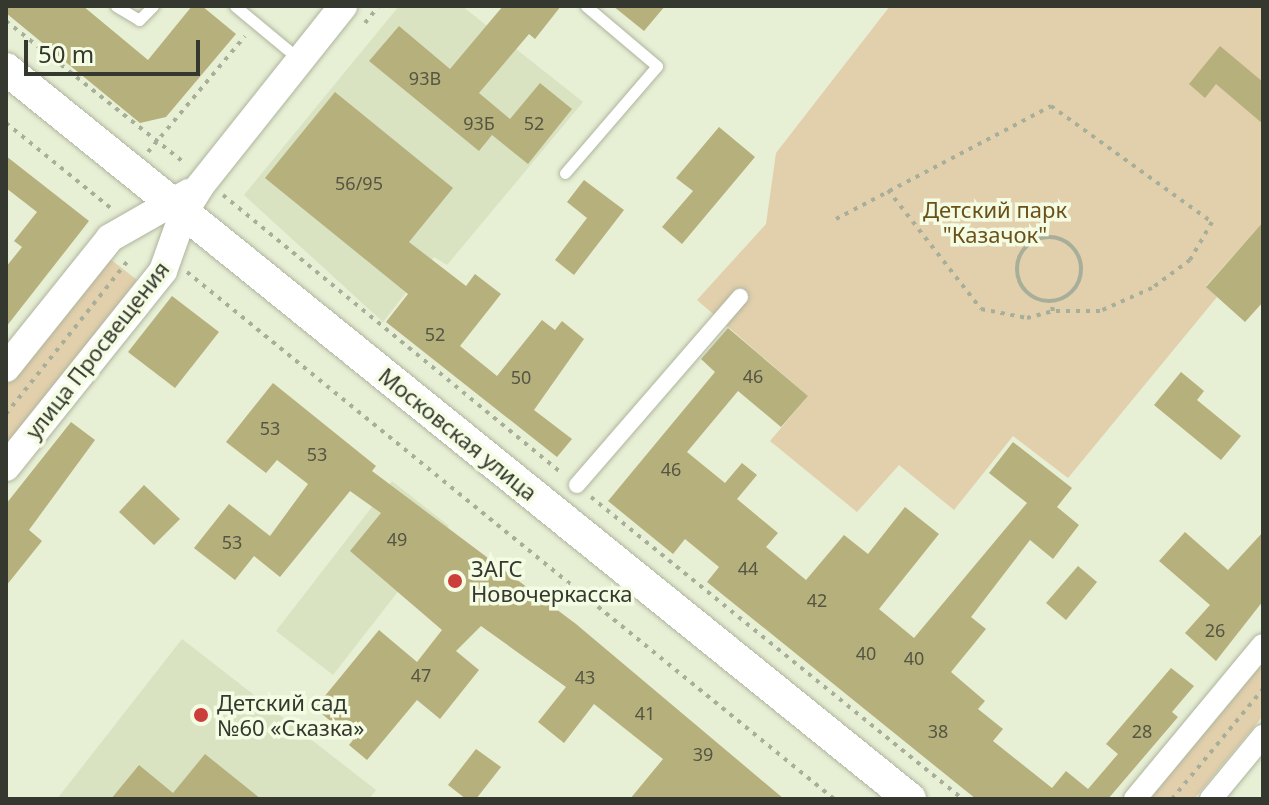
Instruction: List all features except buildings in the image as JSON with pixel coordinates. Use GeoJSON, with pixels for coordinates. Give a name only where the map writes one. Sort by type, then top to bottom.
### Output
{"type":"FeatureCollection","features":[{"type":"Feature","properties":{"kind":"main road","name":"Московская улица"},"geometry":{"type":"LineString","coordinates":[[6,69],[174,213],[884,799]]}},
{"type":"Feature","properties":{"kind":"main road","name":"Московская улица"},"geometry":{"type":"LineString","coordinates":[[6,94],[174,213],[910,799]]}},
{"type":"Feature","properties":{"kind":"street","name":"улица Просвещения"},"geometry":{"type":"LineString","coordinates":[[6,467],[174,213],[343,6]]}},
{"type":"Feature","properties":{"kind":"street","name":"улица Просвещения"},"geometry":{"type":"LineString","coordinates":[[6,368],[110,238],[174,213]]}},
{"type":"Feature","properties":{"kind":"street"},"geometry":{"type":"LineString","coordinates":[[577,485],[740,297]]}},
{"type":"Feature","properties":{"kind":"street"},"geometry":{"type":"LineString","coordinates":[[1135,799],[1263,645]]}},
{"type":"Feature","properties":{"kind":"street"},"geometry":{"type":"LineString","coordinates":[[1211,799],[1263,736]]}},
{"type":"Feature","properties":{"kind":"lane"},"geometry":{"type":"LineString","coordinates":[[116,6],[139,20],[153,6]]}},
{"type":"Feature","properties":{"kind":"lane"},"geometry":{"type":"LineString","coordinates":[[235,6],[300,60]]}},
{"type":"Feature","properties":{"kind":"lane"},"geometry":{"type":"LineString","coordinates":[[565,173],[657,66],[586,6]]}},
{"type":"Feature","properties":{"kind":"path"},"geometry":{"type":"LineString","coordinates":[[6,21],[174,213],[834,799]]}},
{"type":"Feature","properties":{"kind":"path"},"geometry":{"type":"LineString","coordinates":[[836,219],[888,190],[1051,106],[1212,222],[1190,260],[1152,288],[1100,311],[1053,311],[1027,318],[981,309],[888,190]]}},
{"type":"Feature","properties":{"kind":"path"},"geometry":{"type":"LineString","coordinates":[[6,123],[174,213],[577,485],[963,799]]}},
{"type":"Feature","properties":{"kind":"path"},"geometry":{"type":"LineString","coordinates":[[6,414],[147,237],[174,213]]}},
{"type":"Feature","properties":{"kind":"path"},"geometry":{"type":"LineString","coordinates":[[1048,237],[1074,248],[1081,267],[1074,289],[1051,301],[1024,289],[1017,272],[1027,246],[1048,237]]}},
{"type":"Feature","properties":{"kind":"path"},"geometry":{"type":"LineString","coordinates":[[1051,301],[1053,311]]}},
{"type":"Feature","properties":{"kind":"path"},"geometry":{"type":"LineString","coordinates":[[1172,799],[1263,689]]}},
{"type":"Feature","properties":{"kind":"shaded area"},"geometry":{"type":"Polygon","coordinates":[[[399,6],[462,6],[583,102],[447,265],[434,257],[383,322],[244,195],[399,6]]]}},
{"type":"Feature","properties":{"kind":"shaded area"},"geometry":{"type":"Polygon","coordinates":[[[392,481],[449,526],[333,675],[276,631],[392,481]]]}},
{"type":"Feature","properties":{"kind":"shaded area","name":"Детский сад №60 «Сказка»"},"geometry":{"type":"Polygon","coordinates":[[[182,639],[376,790],[369,799],[57,799],[182,639]]]}},
{"type":"Feature","properties":{"kind":"green space","name":"Детский парк \"Казачок\""},"geometry":{"type":"Polygon","coordinates":[[[890,6],[1263,6],[1263,222],[1206,286],[1217,297],[1068,478],[1013,436],[954,510],[899,465],[857,512],[770,441],[808,396],[697,300],[766,224],[776,153],[890,6]]]}},
{"type":"Feature","properties":{"kind":"green space"},"geometry":{"type":"Polygon","coordinates":[[[105,255],[137,280],[6,447],[6,378],[105,255]]]}},
{"type":"Feature","properties":{"kind":"green space"},"geometry":{"type":"Polygon","coordinates":[[[1263,663],[1263,716],[1194,799],[1150,799],[1263,663]]]}},
{"type":"Feature","properties":{"kind":"place","name":"ЗАГС Новочеркасска"},"geometry":{"type":"Point","coordinates":[455,581]}},
{"type":"Feature","properties":{"kind":"place","name":"Детский сад №60 «Сказка»"},"geometry":{"type":"Point","coordinates":[201,715]}}]}
